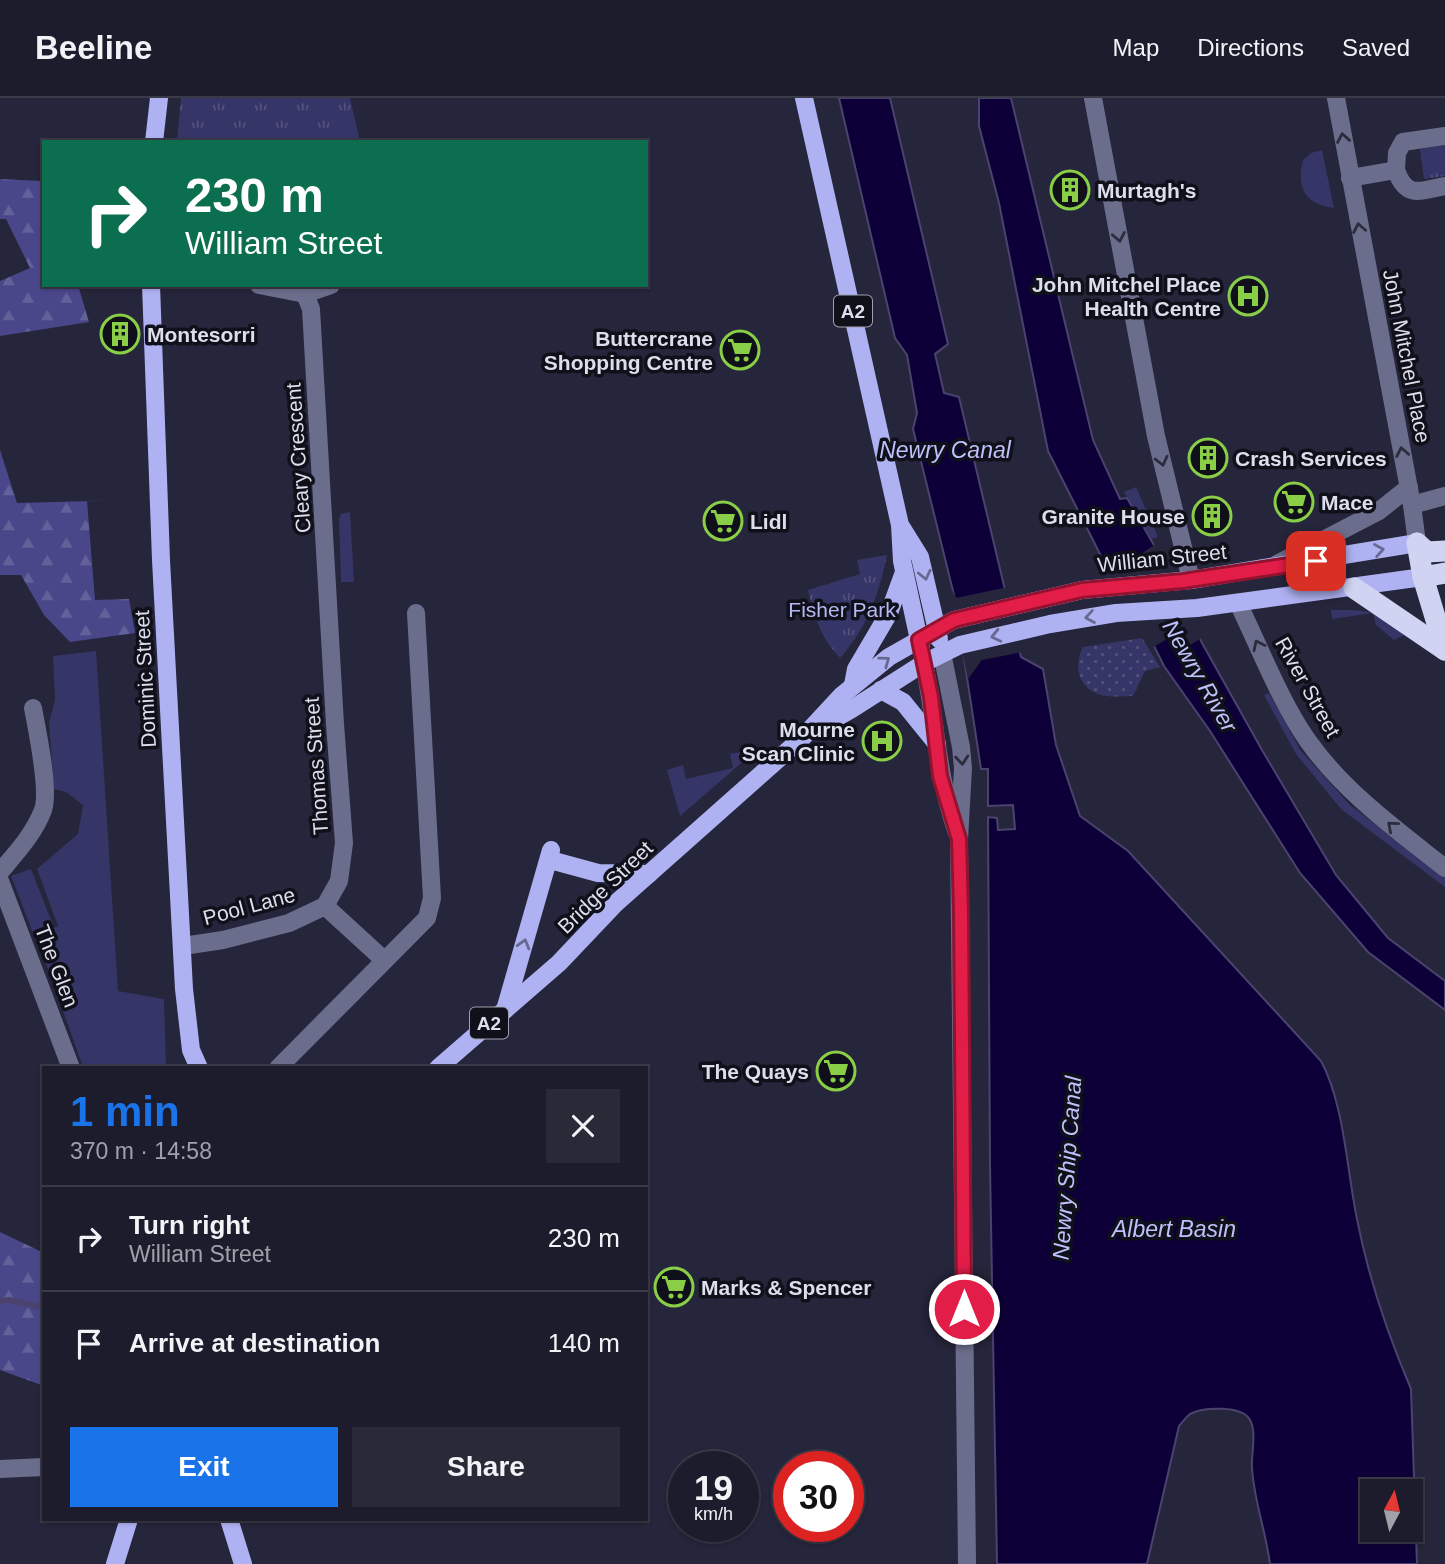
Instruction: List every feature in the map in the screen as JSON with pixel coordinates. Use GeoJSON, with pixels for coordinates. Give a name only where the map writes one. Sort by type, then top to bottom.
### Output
{"type":"FeatureCollection","features":[{"type":"Feature","properties":{"kind":"highway"},"geometry":{"type":"LineString","coordinates":[[1417,543],[1445,536]]}},
{"type":"Feature","properties":{"kind":"highway"},"geometry":{"type":"LineString","coordinates":[[1417,543],[1427,552],[1445,551]]}},
{"type":"Feature","properties":{"kind":"highway"},"geometry":{"type":"LineString","coordinates":[[1417,543],[1423,577],[1444,642]]}},
{"type":"Feature","properties":{"kind":"highway"},"geometry":{"type":"LineString","coordinates":[[1423,577],[1445,573]]}},
{"type":"Feature","properties":{"kind":"highway"},"geometry":{"type":"LineString","coordinates":[[1354,588],[1444,642]]}},
{"type":"Feature","properties":{"kind":"main road"},"geometry":{"type":"LineString","coordinates":[[154,140],[159,98]]}},
{"type":"Feature","properties":{"kind":"main road","name":"A2"},"geometry":{"type":"LineString","coordinates":[[804,98],[900,525],[904,572],[924,663],[960,645],[1050,624],[1116,613],[1238,603],[1423,577]]}},
{"type":"Feature","properties":{"kind":"main road","name":"Dominic Street"},"geometry":{"type":"LineString","coordinates":[[150,287],[161,560],[190,1059]]}},
{"type":"Feature","properties":{"kind":"main road","name":"A2"},"geometry":{"type":"LineString","coordinates":[[900,525],[920,557],[942,653]]}},
{"type":"Feature","properties":{"kind":"main road","name":"William Street"},"geometry":{"type":"LineString","coordinates":[[919,640],[954,620],[1082,590],[1187,581],[1417,543]]}},
{"type":"Feature","properties":{"kind":"main road"},"geometry":{"type":"LineString","coordinates":[[853,685],[856,669],[889,613],[904,572]]}},
{"type":"Feature","properties":{"kind":"main road","name":"Bridge Street"},"geometry":{"type":"LineString","coordinates":[[440,1066],[565,958],[615,904],[802,738],[853,685],[889,657],[919,640]]}},
{"type":"Feature","properties":{"kind":"main road","name":"Bridge Street"},"geometry":{"type":"LineString","coordinates":[[802,738],[924,663]]}},
{"type":"Feature","properties":{"kind":"main road"},"geometry":{"type":"LineString","coordinates":[[881,690],[903,702],[937,744]]}},
{"type":"Feature","properties":{"kind":"main road"},"geometry":{"type":"LineString","coordinates":[[505,1010],[552,856],[598,873],[649,874]]}},
{"type":"Feature","properties":{"kind":"main road"},"geometry":{"type":"LineString","coordinates":[[115,1564],[128,1521]]}},
{"type":"Feature","properties":{"kind":"main road"},"geometry":{"type":"LineString","coordinates":[[230,1521],[243,1564]]}},
{"type":"Feature","properties":{"kind":"street"},"geometry":{"type":"LineString","coordinates":[[1093,98],[1156,436],[1187,581]]}},
{"type":"Feature","properties":{"kind":"street","name":"John Mitchel Place"},"geometry":{"type":"LineString","coordinates":[[1336,98],[1411,496],[1417,543]]}},
{"type":"Feature","properties":{"kind":"street"},"geometry":{"type":"LineString","coordinates":[[1445,136],[1404,142],[1397,153],[1396,170],[1400,182],[1408,190],[1418,192],[1445,187]]}},
{"type":"Feature","properties":{"kind":"street"},"geometry":{"type":"LineString","coordinates":[[1350,178],[1396,170]]}},
{"type":"Feature","properties":{"kind":"street"},"geometry":{"type":"LineString","coordinates":[[269,287],[305,294],[325,287]]}},
{"type":"Feature","properties":{"kind":"street","name":"Cleary Crescent"},"geometry":{"type":"LineString","coordinates":[[305,294],[311,309],[330,619]]}},
{"type":"Feature","properties":{"kind":"street"},"geometry":{"type":"LineString","coordinates":[[1267,569],[1411,496],[1445,496]]}},
{"type":"Feature","properties":{"kind":"street","name":"River Street"},"geometry":{"type":"LineString","coordinates":[[1238,603],[1288,707],[1307,740],[1332,771],[1359,797],[1445,869]]}},
{"type":"Feature","properties":{"kind":"street"},"geometry":{"type":"LineString","coordinates":[[280,1066],[427,918],[432,898],[416,613]]}},
{"type":"Feature","properties":{"kind":"street","name":"Thomas Street"},"geometry":{"type":"LineString","coordinates":[[325,906],[339,881],[344,843],[330,619]]}},
{"type":"Feature","properties":{"kind":"street"},"geometry":{"type":"LineString","coordinates":[[942,653],[961,747],[963,787],[959,839],[967,1564]]}},
{"type":"Feature","properties":{"kind":"street"},"geometry":{"type":"LineString","coordinates":[[924,663],[940,776],[959,839]]}},
{"type":"Feature","properties":{"kind":"street"},"geometry":{"type":"LineString","coordinates":[[0,872],[25,842],[44,807],[42,756],[33,708]]}},
{"type":"Feature","properties":{"kind":"street","name":"The Glen"},"geometry":{"type":"LineString","coordinates":[[0,881],[70,1066]]}},
{"type":"Feature","properties":{"kind":"street"},"geometry":{"type":"LineString","coordinates":[[325,906],[384,960]]}},
{"type":"Feature","properties":{"kind":"street","name":"Pool Lane"},"geometry":{"type":"LineString","coordinates":[[183,946],[223,940],[289,923],[325,906]]}},
{"type":"Feature","properties":{"kind":"street"},"geometry":{"type":"LineString","coordinates":[[0,1469],[42,1467]]}},
{"type":"Feature","properties":{"kind":"green space"},"geometry":{"type":"Polygon","coordinates":[[[181,98],[350,98],[360,140],[177,140],[181,98]]]}},
{"type":"Feature","properties":{"kind":"green space"},"geometry":{"type":"Polygon","coordinates":[[[1445,145],[1445,176],[1424,179],[1420,149],[1445,145]]]}},
{"type":"Feature","properties":{"kind":"green space"},"geometry":{"type":"Polygon","coordinates":[[[1322,150],[1334,208],[1310,199],[1302,186],[1303,160],[1311,153],[1322,150]]]}},
{"type":"Feature","properties":{"kind":"green space"},"geometry":{"type":"Polygon","coordinates":[[[0,179],[41,181],[42,287],[79,287],[89,322],[0,336],[0,281],[30,268],[6,219],[0,219],[0,179]]]}},
{"type":"Feature","properties":{"kind":"green space"},"geometry":{"type":"Polygon","coordinates":[[[0,450],[17,503],[87,501],[95,600],[129,599],[135,633],[70,642],[44,615],[21,575],[0,575],[0,450]]]}},
{"type":"Feature","properties":{"kind":"green space"},"geometry":{"type":"Polygon","coordinates":[[[1136,487],[1158,537],[1152,539],[1124,492],[1136,487]]]}},
{"type":"Feature","properties":{"kind":"green space"},"geometry":{"type":"Polygon","coordinates":[[[350,512],[354,582],[341,582],[339,519],[341,514],[350,512]]]}},
{"type":"Feature","properties":{"kind":"green space","name":"Fisher Park"},"geometry":{"type":"Polygon","coordinates":[[[887,555],[871,610],[858,635],[840,658],[819,627],[808,590],[860,574],[857,560],[887,555]]]}},
{"type":"Feature","properties":{"kind":"green space"},"geometry":{"type":"Polygon","coordinates":[[[1331,610],[1355,610],[1372,613],[1332,619],[1331,610]]]}},
{"type":"Feature","properties":{"kind":"green space"},"geometry":{"type":"Polygon","coordinates":[[[1373,614],[1404,635],[1394,640],[1376,625],[1373,614]]]}},
{"type":"Feature","properties":{"kind":"green space"},"geometry":{"type":"Polygon","coordinates":[[[1142,638],[1160,667],[1145,671],[1133,696],[1102,695],[1086,686],[1078,668],[1083,647],[1142,638]]]}},
{"type":"Feature","properties":{"kind":"green space"},"geometry":{"type":"Polygon","coordinates":[[[96,651],[118,991],[164,999],[166,1066],[83,1066],[36,935],[58,926],[37,869],[78,834],[83,805],[66,792],[54,789],[49,723],[55,700],[53,656],[96,651]]]}},
{"type":"Feature","properties":{"kind":"green space"},"geometry":{"type":"Polygon","coordinates":[[[1269,693],[1301,751],[1350,805],[1445,877],[1445,887],[1341,809],[1296,754],[1264,695],[1269,693]]]}},
{"type":"Feature","properties":{"kind":"green space"},"geometry":{"type":"Polygon","coordinates":[[[740,752],[746,759],[680,816],[667,770],[683,765],[686,779],[733,768],[730,754],[740,752]]]}},
{"type":"Feature","properties":{"kind":"green space"},"geometry":{"type":"Polygon","coordinates":[[[31,869],[53,925],[33,933],[11,876],[31,869]]]}},
{"type":"Feature","properties":{"kind":"green space"},"geometry":{"type":"Polygon","coordinates":[[[0,1232],[42,1252],[42,1385],[0,1370],[0,1232]]]}},
{"type":"Feature","properties":{"kind":"water","name":"Albert Basin"},"geometry":{"type":"Polygon","coordinates":[[[839,98],[890,98],[948,344],[935,354],[944,393],[959,397],[1021,657],[1043,669],[1056,745],[1080,816],[1128,851],[1321,1061],[1329,1078],[1340,1117],[1367,1262],[1387,1327],[1411,1389],[1414,1479],[1360,1479],[1360,1542],[1416,1542],[1417,1564],[1270,1564],[1253,1480],[1252,1425],[1246,1415],[1222,1409],[1190,1414],[1179,1426],[1147,1564],[997,1564],[990,1166],[988,817],[997,818],[998,830],[1015,829],[1013,805],[988,806],[988,769],[981,769],[955,599],[913,429],[917,413],[907,355],[895,338],[839,98]]]}},
{"type":"Feature","properties":{"kind":"water","name":"Newry River"},"geometry":{"type":"Polygon","coordinates":[[[979,98],[1011,98],[1093,440],[1120,499],[1127,498],[1155,547],[1202,643],[1336,875],[1388,938],[1445,981],[1445,1010],[1368,952],[1300,873],[1210,731],[1164,666],[1113,564],[1101,565],[1102,558],[1048,451],[999,203],[979,126],[979,98]]]}},
{"type":"Feature","properties":{"kind":"pier"},"geometry":{"type":"Polygon","coordinates":[[[1157,543],[1203,637],[1184,649],[1175,634],[1152,648],[1111,567],[1099,568],[1131,561],[1157,543]]]}},
{"type":"Feature","properties":{"kind":"pier"},"geometry":{"type":"Polygon","coordinates":[[[947,580],[956,598],[1008,587],[1023,652],[982,660],[968,679],[947,580]]]}},
{"type":"Feature","properties":{"kind":"waterway"},"geometry":{"type":"LineString","coordinates":[[0,1301],[10,1300],[42,1308]]}},
{"type":"Feature","properties":{"kind":"place","name":"Murtagh's"},"geometry":{"type":"Point","coordinates":[1070,190]}},
{"type":"Feature","properties":{"kind":"place","name":"John Mitchel Place Health Centre"},"geometry":{"type":"Point","coordinates":[1248,296]}},
{"type":"Feature","properties":{"kind":"place","name":"Montesorri"},"geometry":{"type":"Point","coordinates":[120,334]}},
{"type":"Feature","properties":{"kind":"place","name":"Buttercrane Shopping Centre"},"geometry":{"type":"Point","coordinates":[740,350]}},
{"type":"Feature","properties":{"kind":"place","name":"Crash Services"},"geometry":{"type":"Point","coordinates":[1208,458]}},
{"type":"Feature","properties":{"kind":"place","name":"Mace"},"geometry":{"type":"Point","coordinates":[1294,502]}},
{"type":"Feature","properties":{"kind":"place","name":"Granite House"},"geometry":{"type":"Point","coordinates":[1212,516]}},
{"type":"Feature","properties":{"kind":"place","name":"Lidl"},"geometry":{"type":"Point","coordinates":[723,521]}},
{"type":"Feature","properties":{"kind":"place","name":"Mourne Scan Clinic"},"geometry":{"type":"Point","coordinates":[882,741]}},
{"type":"Feature","properties":{"kind":"place","name":"The Quays"},"geometry":{"type":"Point","coordinates":[836,1071]}},
{"type":"Feature","properties":{"kind":"place","name":"Marks & Spencer"},"geometry":{"type":"Point","coordinates":[674,1287]}},
{"type":"Feature","properties":{"kind":"route"},"geometry":{"type":"LineString","coordinates":[[964,1309],[959,839],[940,776],[931,697],[919,640],[954,620],[1082,590],[1183,581],[1316,561]]}},
{"type":"Feature","properties":{"kind":"water label","name":"Newry Canal"},"geometry":{"type":"Point","coordinates":[945,450]}},
{"type":"Feature","properties":{"kind":"water label","name":"Newry Ship Canal"},"geometry":{"type":"Point","coordinates":[1067,1168]}}]}
